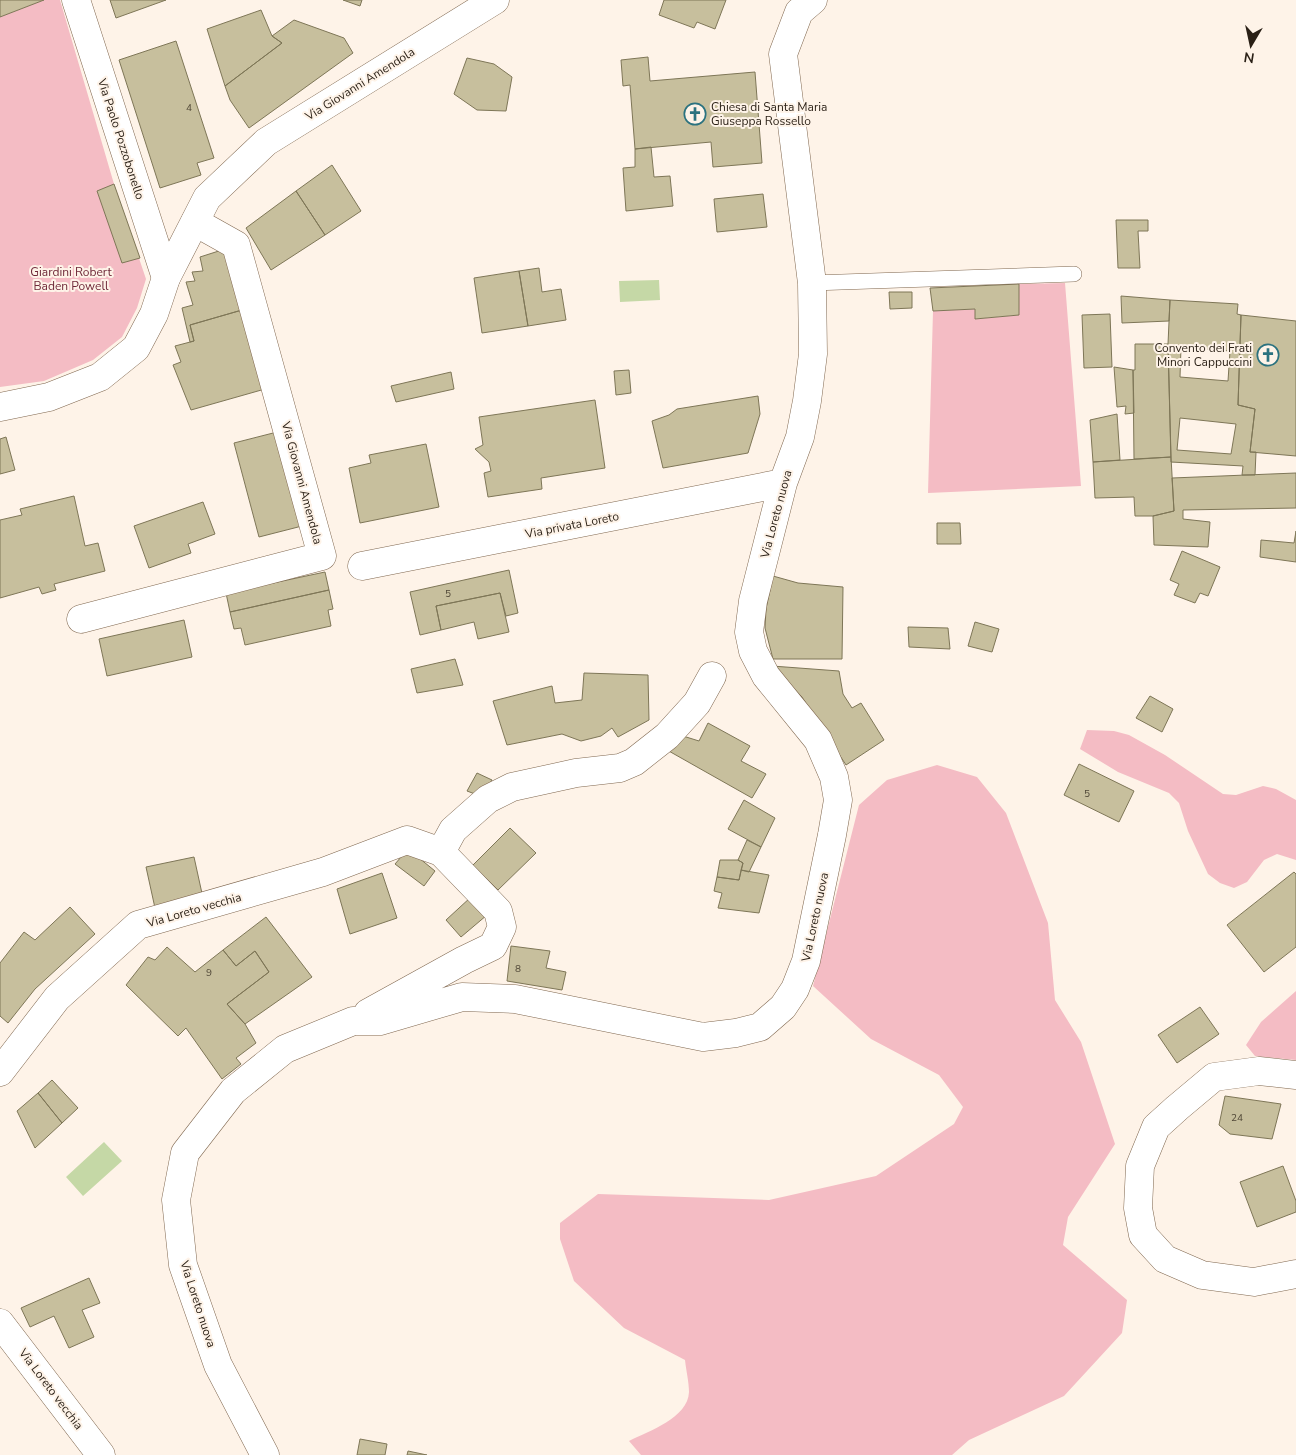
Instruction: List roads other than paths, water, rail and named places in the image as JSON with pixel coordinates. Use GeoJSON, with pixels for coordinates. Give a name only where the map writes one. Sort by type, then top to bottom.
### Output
{"type":"FeatureCollection","features":[{"type":"Feature","properties":{"kind":"street","name":"Via Paolo Pozzobonello"},"geometry":{"type":"LineString","coordinates":[[76,0],[166,278]]}},
{"type":"Feature","properties":{"kind":"street","name":"Via Giovanni Amendola"},"geometry":{"type":"LineString","coordinates":[[0,407],[50,397],[100,377],[136,348],[154,314],[166,278],[207,198],[266,142],[495,0]]}},
{"type":"Feature","properties":{"kind":"street","name":"Via Loreto nuova"},"geometry":{"type":"LineString","coordinates":[[265,1455],[218,1365],[183,1265],[176,1200],[185,1153],[233,1091],[285,1049],[353,1021],[380,1020],[462,996],[515,999],[702,1036],[736,1033],[760,1027],[783,1007],[795,989],[806,961],[838,800],[834,777],[818,740],[766,676],[753,651],[749,632],[754,601],[783,483],[800,438],[813,354],[812,284],[782,54],[799,12],[813,0]]}},
{"type":"Feature","properties":{"kind":"street","name":"Via Giovanni Amendola"},"geometry":{"type":"LineString","coordinates":[[82,618],[322,556],[236,245],[195,222]]}},
{"type":"Feature","properties":{"kind":"street","name":"Via privata Loreto"},"geometry":{"type":"LineString","coordinates":[[362,566],[783,483]]}},
{"type":"Feature","properties":{"kind":"street"},"geometry":{"type":"LineString","coordinates":[[440,852],[453,830],[488,799],[512,787],[576,773],[620,768],[634,762],[667,736],[697,703],[712,676]]}},
{"type":"Feature","properties":{"kind":"street","name":"Via Loreto vecchia"},"geometry":{"type":"LineString","coordinates":[[0,1072],[57,998],[138,925],[323,872],[407,840],[440,852],[498,911],[502,927],[493,946],[353,1021]]}},
{"type":"Feature","properties":{"kind":"street"},"geometry":{"type":"LineString","coordinates":[[1296,1075],[1259,1071],[1214,1077],[1177,1108],[1156,1127],[1140,1166],[1138,1208],[1143,1235],[1165,1259],[1202,1275],[1254,1282],[1296,1274]]}},
{"type":"Feature","properties":{"kind":"street","name":"Via Loreto vecchia"},"geometry":{"type":"LineString","coordinates":[[0,1323],[101,1455]]}},
{"type":"Feature","properties":{"kind":"lane"},"geometry":{"type":"LineString","coordinates":[[812,284],[1074,274]]}},
{"type":"Feature","properties":{"kind":"place","name":"Chiesa di Santa Maria Giuseppa Rossello"},"geometry":{"type":"Point","coordinates":[695,114]}},
{"type":"Feature","properties":{"kind":"place","name":"Convento dei Frati Minori Cappuccini"},"geometry":{"type":"Point","coordinates":[1268,355]}},
{"type":"Feature","properties":{"kind":"park label","name":"Giardini Robert Baden Powell"},"geometry":{"type":"Point","coordinates":[71,279]}}]}
